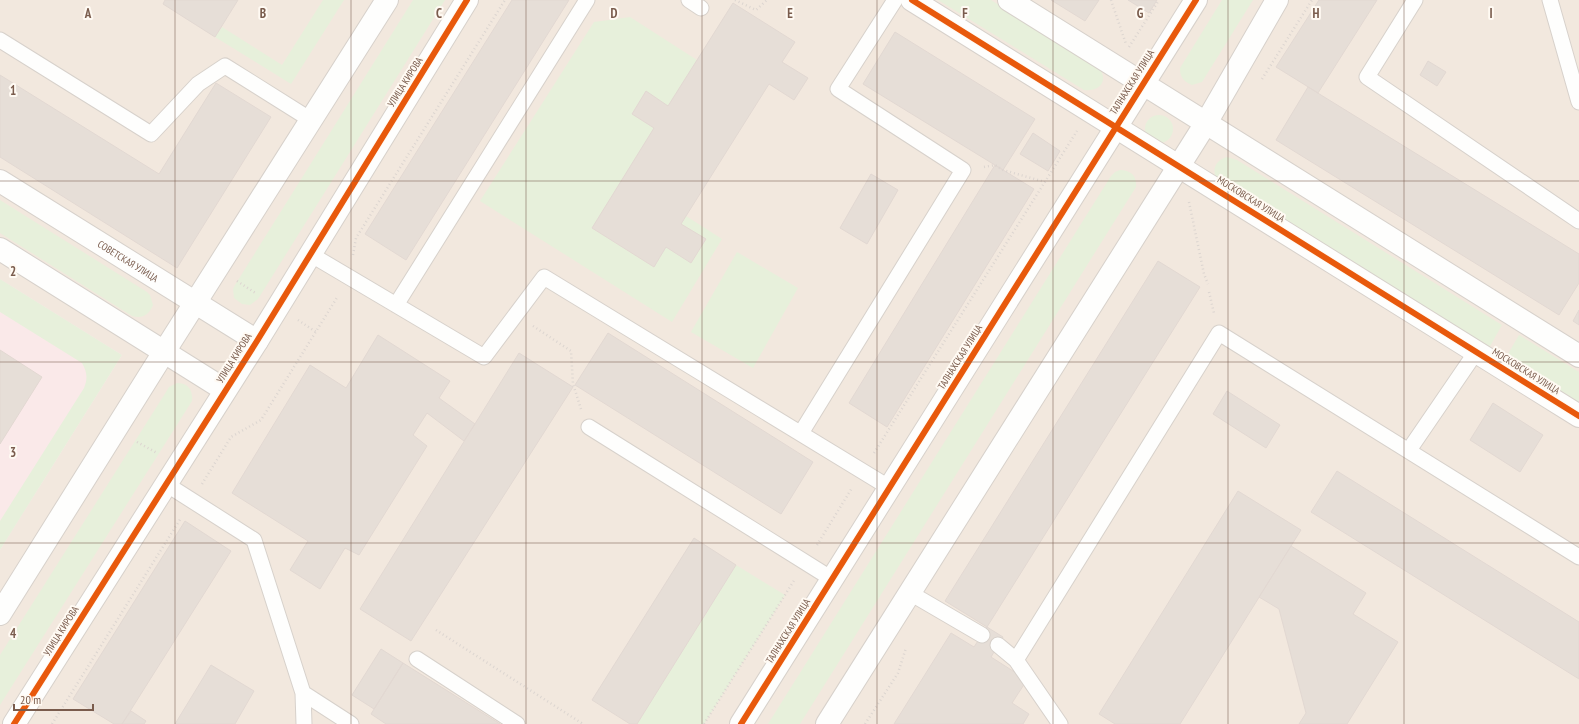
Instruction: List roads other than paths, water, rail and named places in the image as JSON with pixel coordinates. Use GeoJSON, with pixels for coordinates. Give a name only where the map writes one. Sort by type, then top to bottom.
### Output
{"type":"FeatureCollection","features":[{"type":"Feature","properties":{"kind":"street"},"geometry":{"type":"LineString","coordinates":[[0,614],[195,302],[387,0]]}},
{"type":"Feature","properties":{"kind":"street","name":"УЛИЦА КИРОВА"},"geometry":{"type":"LineString","coordinates":[[14,724],[257,341],[467,0]]}},
{"type":"Feature","properties":{"kind":"street","name":"МОСКОВСКАЯ УЛИЦА"},"geometry":{"type":"LineString","coordinates":[[912,0],[1579,416]]}},
{"type":"Feature","properties":{"kind":"street"},"geometry":{"type":"LineString","coordinates":[[1009,0],[1579,356]]}},
{"type":"Feature","properties":{"kind":"street","name":"ТАЛНАХСКАЯ УЛИЦА"},"geometry":{"type":"LineString","coordinates":[[741,724],[1196,0]]}},
{"type":"Feature","properties":{"kind":"street"},"geometry":{"type":"LineString","coordinates":[[827,724],[1206,123],[1277,0]]}},
{"type":"Feature","properties":{"kind":"street","name":"СОВЕТСКАЯ УЛИЦА"},"geometry":{"type":"LineString","coordinates":[[0,181],[257,341]]}},
{"type":"Feature","properties":{"kind":"street"},"geometry":{"type":"LineString","coordinates":[[0,249],[225,390]]}},
{"type":"Feature","properties":{"kind":"lane"},"geometry":{"type":"LineString","coordinates":[[396,305],[587,0]]}},
{"type":"Feature","properties":{"kind":"lane"},"geometry":{"type":"LineString","coordinates":[[801,433],[963,170],[838,89],[895,0]]}},
{"type":"Feature","properties":{"kind":"lane"},"geometry":{"type":"LineString","coordinates":[[1415,0],[1366,77],[1579,220]]}},
{"type":"Feature","properties":{"kind":"lane"},"geometry":{"type":"LineString","coordinates":[[1550,0],[1579,102]]}},
{"type":"Feature","properties":{"kind":"lane"},"geometry":{"type":"LineString","coordinates":[[0,40],[151,134],[198,84],[225,66],[311,120]]}},
{"type":"Feature","properties":{"kind":"lane"},"geometry":{"type":"LineString","coordinates":[[1563,47],[1579,58]]}},
{"type":"Feature","properties":{"kind":"lane"},"geometry":{"type":"LineString","coordinates":[[310,254],[484,358],[544,277],[890,488]]}},
{"type":"Feature","properties":{"kind":"lane"},"geometry":{"type":"LineString","coordinates":[[1016,660],[1219,333],[1579,557]]}},
{"type":"Feature","properties":{"kind":"lane"},"geometry":{"type":"LineString","coordinates":[[1409,450],[1476,352]]}},
{"type":"Feature","properties":{"kind":"lane"},"geometry":{"type":"LineString","coordinates":[[589,426],[832,580]]}},
{"type":"Feature","properties":{"kind":"lane"},"geometry":{"type":"LineString","coordinates":[[166,484],[254,540],[303,693],[304,724]]}},
{"type":"Feature","properties":{"kind":"lane"},"geometry":{"type":"LineString","coordinates":[[910,593],[982,635]]}},
{"type":"Feature","properties":{"kind":"lane"},"geometry":{"type":"LineString","coordinates":[[998,645],[1016,660],[1060,724]]}},
{"type":"Feature","properties":{"kind":"lane"},"geometry":{"type":"LineString","coordinates":[[417,659],[517,724]]}},
{"type":"Feature","properties":{"kind":"lane"},"geometry":{"type":"LineString","coordinates":[[303,693],[351,724]]}}]}
